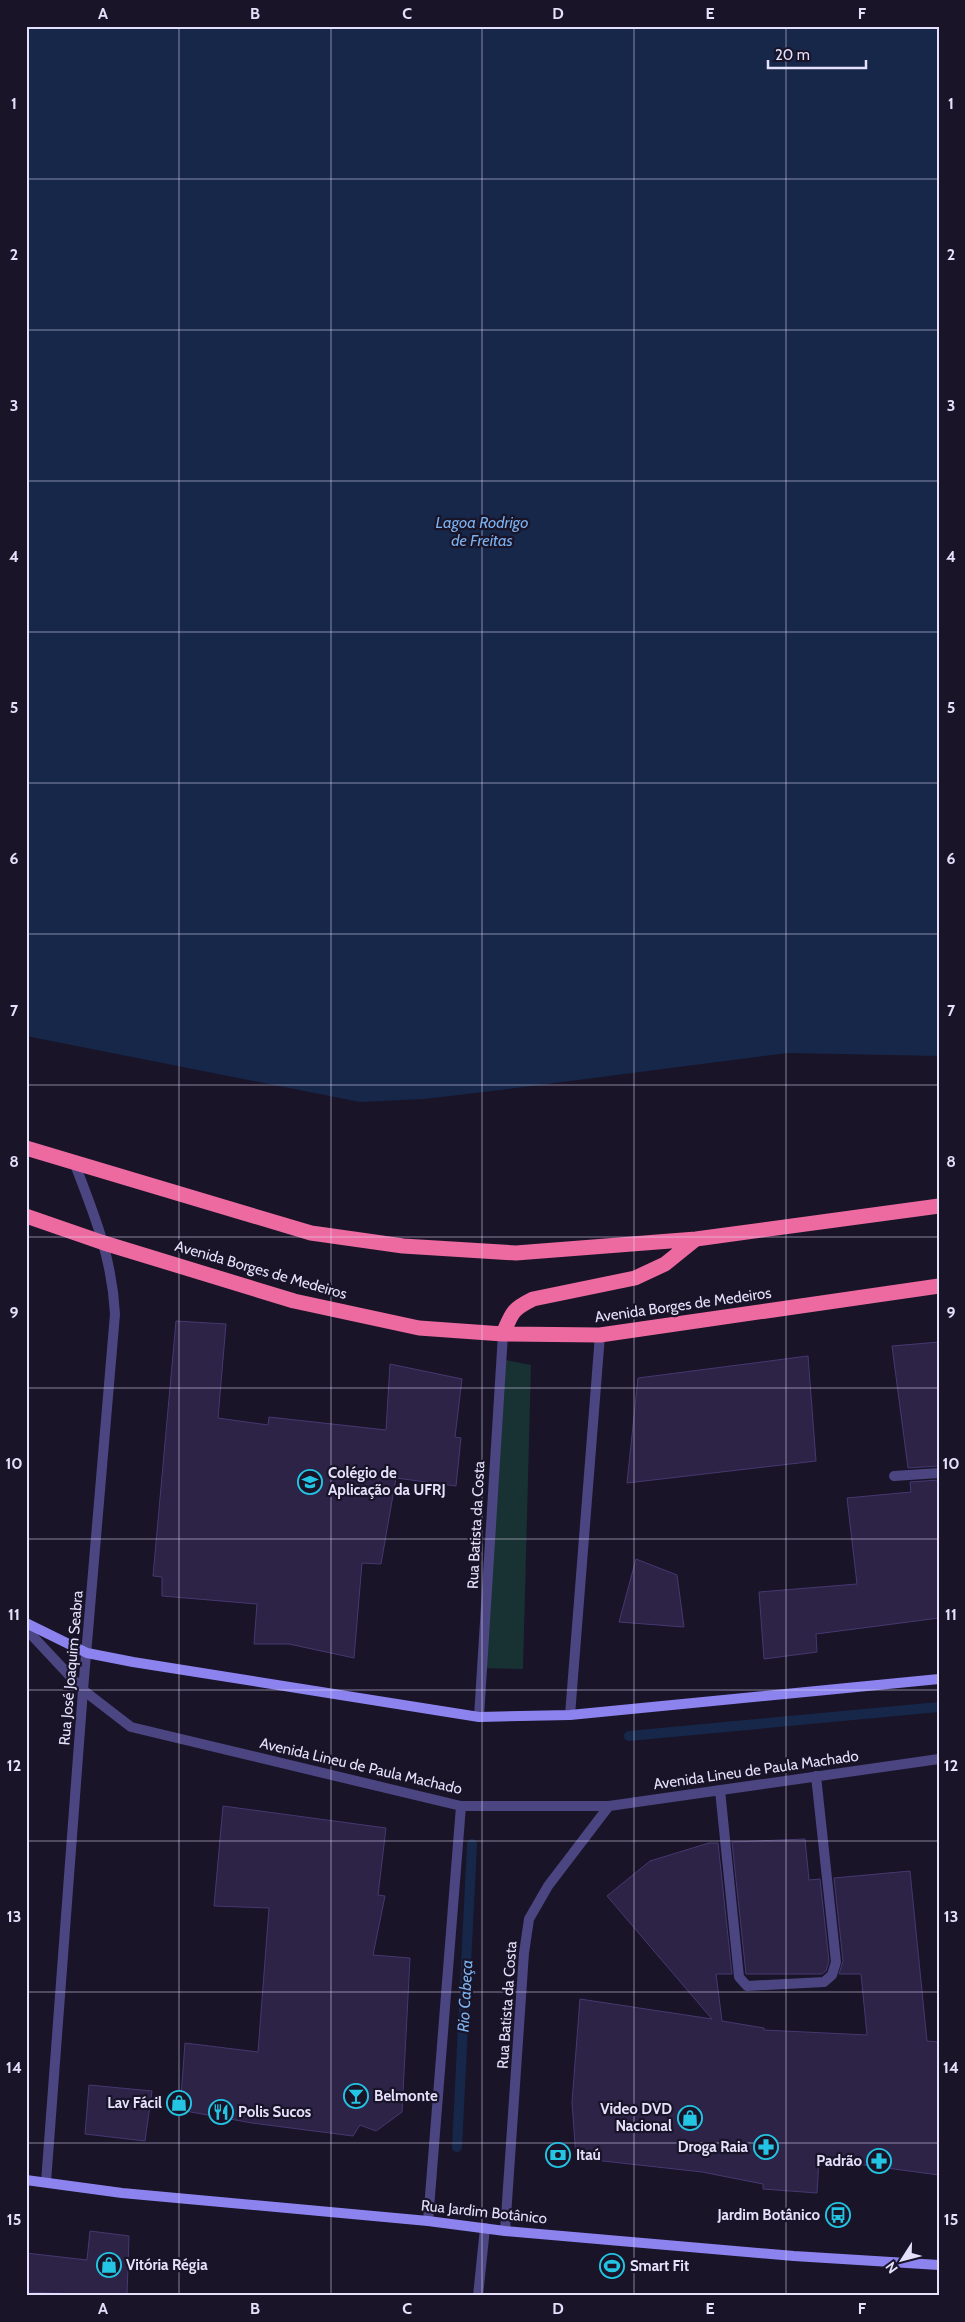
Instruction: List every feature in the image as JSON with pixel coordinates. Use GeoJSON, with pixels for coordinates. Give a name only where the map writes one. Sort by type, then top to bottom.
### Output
{"type":"FeatureCollection","features":[{"type":"Feature","properties":{"kind":"highway"},"geometry":{"type":"LineString","coordinates":[[26,1148],[311,1233],[403,1246],[516,1253],[696,1239],[939,1206]]}},
{"type":"Feature","properties":{"kind":"highway","name":"Avenida Borges de Medeiros"},"geometry":{"type":"LineString","coordinates":[[26,1216],[104,1243],[294,1301],[419,1328],[502,1334],[600,1335],[939,1286]]}},
{"type":"Feature","properties":{"kind":"highway"},"geometry":{"type":"LineString","coordinates":[[502,1334],[513,1310],[533,1299],[635,1278],[664,1264],[696,1239]]}},
{"type":"Feature","properties":{"kind":"street","name":"Rua José Joaquim Seabra"},"geometry":{"type":"LineString","coordinates":[[46,2182],[83,1690],[115,1314],[113,1281],[104,1243],[74,1162]]}},
{"type":"Feature","properties":{"kind":"street","name":"Rua Batista da Costa"},"geometry":{"type":"LineString","coordinates":[[479,1717],[502,1334]]}},
{"type":"Feature","properties":{"kind":"street"},"geometry":{"type":"LineString","coordinates":[[570,1715],[600,1335]]}},
{"type":"Feature","properties":{"kind":"street"},"geometry":{"type":"LineString","coordinates":[[894,1476],[939,1473]]}},
{"type":"Feature","properties":{"kind":"street"},"geometry":{"type":"LineString","coordinates":[[26,1623],[87,1653],[479,1717],[570,1715],[939,1679]]}},
{"type":"Feature","properties":{"kind":"street","name":"Avenida Lineu de Paula Machado"},"geometry":{"type":"LineString","coordinates":[[26,1629],[83,1690],[131,1727],[461,1806],[609,1806],[939,1759]]}},
{"type":"Feature","properties":{"kind":"street"},"geometry":{"type":"LineString","coordinates":[[720,1790],[739,1977],[747,1986],[824,1982],[832,1975],[836,1962],[816,1776]]}},
{"type":"Feature","properties":{"kind":"street"},"geometry":{"type":"LineString","coordinates":[[428,2221],[461,1806]]}},
{"type":"Feature","properties":{"kind":"street","name":"Rua Batista da Costa"},"geometry":{"type":"LineString","coordinates":[[505,2231],[524,1953],[529,1919],[548,1886],[609,1806]]}},
{"type":"Feature","properties":{"kind":"street","name":"Rua Jardim Botânico"},"geometry":{"type":"LineString","coordinates":[[26,2180],[122,2193],[428,2221],[505,2231],[794,2256],[939,2266]]}},
{"type":"Feature","properties":{"kind":"street"},"geometry":{"type":"LineString","coordinates":[[478,2296],[485,2228]]}},
{"type":"Feature","properties":{"kind":"green space"},"geometry":{"type":"Polygon","coordinates":[[[501,1359],[531,1365],[523,1669],[482,1668],[501,1359]]]}},
{"type":"Feature","properties":{"kind":"water","name":"Lagoa Rodrigo de Freitas"},"geometry":{"type":"Polygon","coordinates":[[[26,26],[939,26],[939,1056],[788,1053],[424,1099],[360,1102],[26,1036],[26,26]]]}},
{"type":"Feature","properties":{"kind":"building"},"geometry":{"type":"Polygon","coordinates":[[[176,1321],[226,1324],[218,1418],[268,1425],[269,1417],[386,1430],[390,1364],[462,1379],[455,1437],[461,1438],[456,1486],[396,1478],[381,1564],[362,1563],[354,1658],[289,1644],[254,1644],[257,1604],[162,1596],[162,1577],[153,1576],[176,1321]]]}},
{"type":"Feature","properties":{"kind":"building"},"geometry":{"type":"Polygon","coordinates":[[[939,1342],[939,1466],[908,1468],[892,1346],[939,1342]]]}},
{"type":"Feature","properties":{"kind":"building"},"geometry":{"type":"Polygon","coordinates":[[[808,1356],[816,1461],[627,1483],[638,1378],[808,1356]]]}},
{"type":"Feature","properties":{"kind":"building"},"geometry":{"type":"Polygon","coordinates":[[[939,1480],[939,1618],[816,1634],[817,1652],[764,1659],[759,1592],[857,1584],[847,1498],[911,1492],[910,1482],[939,1480]]]}},
{"type":"Feature","properties":{"kind":"building"},"geometry":{"type":"Polygon","coordinates":[[[636,1559],[677,1575],[684,1627],[619,1622],[636,1559]]]}},
{"type":"Feature","properties":{"kind":"building"},"geometry":{"type":"Polygon","coordinates":[[[223,1806],[386,1828],[378,1895],[385,1896],[373,1955],[410,1958],[402,2112],[376,2131],[360,2125],[353,2136],[252,2123],[180,2110],[185,2043],[258,2052],[269,1908],[214,1906],[223,1806]]]}},
{"type":"Feature","properties":{"kind":"building"},"geometry":{"type":"Polygon","coordinates":[[[805,1839],[809,1880],[820,1879],[829,1961],[826,1971],[822,1974],[746,1974],[732,1842],[805,1839]]]}},
{"type":"Feature","properties":{"kind":"building"},"geometry":{"type":"Polygon","coordinates":[[[709,1843],[718,1843],[732,1974],[716,1974],[722,2021],[764,2028],[764,2030],[867,2035],[861,1974],[839,1974],[843,1961],[834,1878],[910,1871],[927,2041],[939,2042],[939,2175],[819,2159],[817,2193],[763,2189],[763,2184],[702,2172],[576,2158],[572,2102],[580,1999],[712,2019],[607,1896],[650,1861],[709,1843]]]}},
{"type":"Feature","properties":{"kind":"building"},"geometry":{"type":"Polygon","coordinates":[[[89,2085],[152,2091],[145,2141],[85,2134],[89,2085]]]}},
{"type":"Feature","properties":{"kind":"building"},"geometry":{"type":"Polygon","coordinates":[[[90,2231],[129,2236],[127,2296],[26,2292],[26,2253],[87,2260],[90,2231]]]}},
{"type":"Feature","properties":{"kind":"waterway"},"geometry":{"type":"LineString","coordinates":[[629,1736],[939,1707]]}},
{"type":"Feature","properties":{"kind":"waterway","name":"Rio Cabeça"},"geometry":{"type":"LineString","coordinates":[[457,2147],[472,1844]]}},
{"type":"Feature","properties":{"kind":"place","name":"Colégio de Aplicação da UFRJ"},"geometry":{"type":"Point","coordinates":[310,1482]}},
{"type":"Feature","properties":{"kind":"place","name":"Belmonte"},"geometry":{"type":"Point","coordinates":[356,2096]}},
{"type":"Feature","properties":{"kind":"place","name":"Lav Fácil"},"geometry":{"type":"Point","coordinates":[179,2103]}},
{"type":"Feature","properties":{"kind":"place","name":"Polis Sucos"},"geometry":{"type":"Point","coordinates":[221,2112]}},
{"type":"Feature","properties":{"kind":"place","name":"Video DVD Nacional"},"geometry":{"type":"Point","coordinates":[690,2118]}},
{"type":"Feature","properties":{"kind":"place","name":"Droga Raia"},"geometry":{"type":"Point","coordinates":[766,2147]}},
{"type":"Feature","properties":{"kind":"place","name":"Itaú"},"geometry":{"type":"Point","coordinates":[558,2155]}},
{"type":"Feature","properties":{"kind":"place","name":"Padrão"},"geometry":{"type":"Point","coordinates":[879,2161]}},
{"type":"Feature","properties":{"kind":"place","name":"Jardim Botânico"},"geometry":{"type":"Point","coordinates":[838,2215]}},
{"type":"Feature","properties":{"kind":"place","name":"Vitória Régia"},"geometry":{"type":"Point","coordinates":[109,2265]}},
{"type":"Feature","properties":{"kind":"place","name":"Smart Fit"},"geometry":{"type":"Point","coordinates":[612,2266]}}]}
